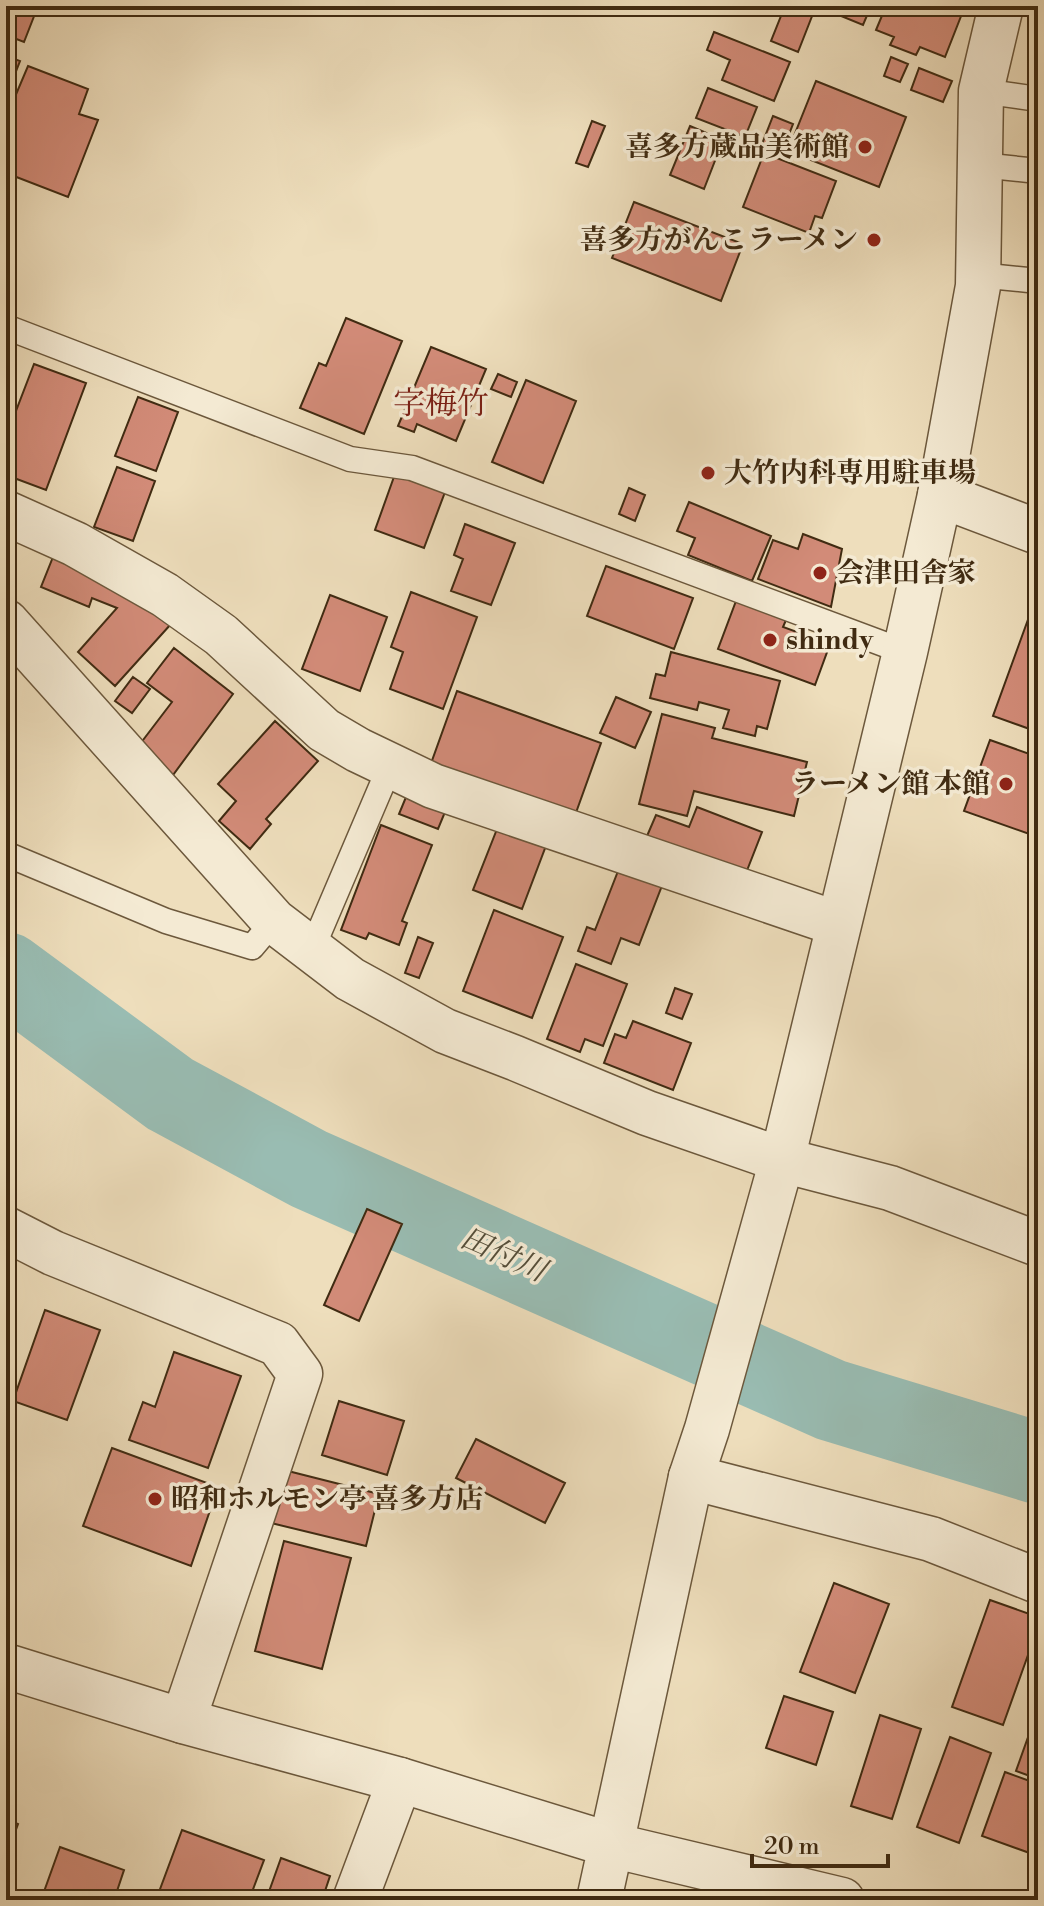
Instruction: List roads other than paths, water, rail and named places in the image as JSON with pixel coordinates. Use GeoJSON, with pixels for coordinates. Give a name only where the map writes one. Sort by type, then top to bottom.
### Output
{"type":"FeatureCollection","features":[{"type":"Feature","properties":{"kind":"street"},"geometry":{"type":"LineString","coordinates":[[599,1900],[691,1477],[782,1160],[940,495],[978,275],[981,91],[1001,6]]}},
{"type":"Feature","properties":{"kind":"street"},"geometry":{"type":"LineString","coordinates":[[940,495],[1038,532]]}},
{"type":"Feature","properties":{"kind":"street"},"geometry":{"type":"LineString","coordinates":[[6,513],[75,544],[165,595],[221,635],[324,730],[390,766],[433,786],[838,924]]}},
{"type":"Feature","properties":{"kind":"street"},"geometry":{"type":"LineString","coordinates":[[6,622],[274,921],[350,979],[445,1031],[647,1113],[782,1160],[890,1188],[1038,1244]]}},
{"type":"Feature","properties":{"kind":"street"},"geometry":{"type":"LineString","coordinates":[[6,1229],[53,1253],[278,1344],[300,1374],[183,1721]]}},
{"type":"Feature","properties":{"kind":"street"},"geometry":{"type":"LineString","coordinates":[[691,1477],[931,1539],[1038,1581]]}},
{"type":"Feature","properties":{"kind":"street"},"geometry":{"type":"LineString","coordinates":[[6,1666],[183,1721],[400,1780],[611,1845],[842,1900]]}},
{"type":"Feature","properties":{"kind":"street"},"geometry":{"type":"LineString","coordinates":[[355,1900],[400,1780]]}},
{"type":"Feature","properties":{"kind":"lane"},"geometry":{"type":"LineString","coordinates":[[981,91],[1038,99]]}},
{"type":"Feature","properties":{"kind":"lane"},"geometry":{"type":"LineString","coordinates":[[980,165],[1038,171]]}},
{"type":"Feature","properties":{"kind":"lane"},"geometry":{"type":"LineString","coordinates":[[978,275],[1038,281]]}},
{"type":"Feature","properties":{"kind":"lane"},"geometry":{"type":"LineString","coordinates":[[6,327],[350,459],[412,468],[905,652]]}},
{"type":"Feature","properties":{"kind":"lane"},"geometry":{"type":"LineString","coordinates":[[312,949],[390,766]]}},
{"type":"Feature","properties":{"kind":"lane"},"geometry":{"type":"LineString","coordinates":[[6,854],[166,921],[252,947],[274,921]]}},
{"type":"Feature","properties":{"kind":"waterway","name":"田付川"},"geometry":{"type":"LineString","coordinates":[[6,973],[170,1094],[309,1169],[831,1400],[1038,1463]]}},
{"type":"Feature","properties":{"kind":"place","name":"喜多方蔵品美術館"},"geometry":{"type":"Point","coordinates":[865,147]}},
{"type":"Feature","properties":{"kind":"place","name":"喜多方がんこラーメン"},"geometry":{"type":"Point","coordinates":[874,240]}},
{"type":"Feature","properties":{"kind":"place","name":"大竹内科専用駐車場"},"geometry":{"type":"Point","coordinates":[708,473]}},
{"type":"Feature","properties":{"kind":"place","name":"会津田舎家"},"geometry":{"type":"Point","coordinates":[820,573]}},
{"type":"Feature","properties":{"kind":"place","name":"shindy"},"geometry":{"type":"Point","coordinates":[770,640]}},
{"type":"Feature","properties":{"kind":"place","name":"ラーメン館 本館"},"geometry":{"type":"Point","coordinates":[1006,784]}},
{"type":"Feature","properties":{"kind":"place","name":"昭和ホルモン亭 喜多方店"},"geometry":{"type":"Point","coordinates":[155,1499]}},
{"type":"Feature","properties":{"kind":"district","name":"字梅竹"},"geometry":{"type":"Point","coordinates":[441,404]}}]}
